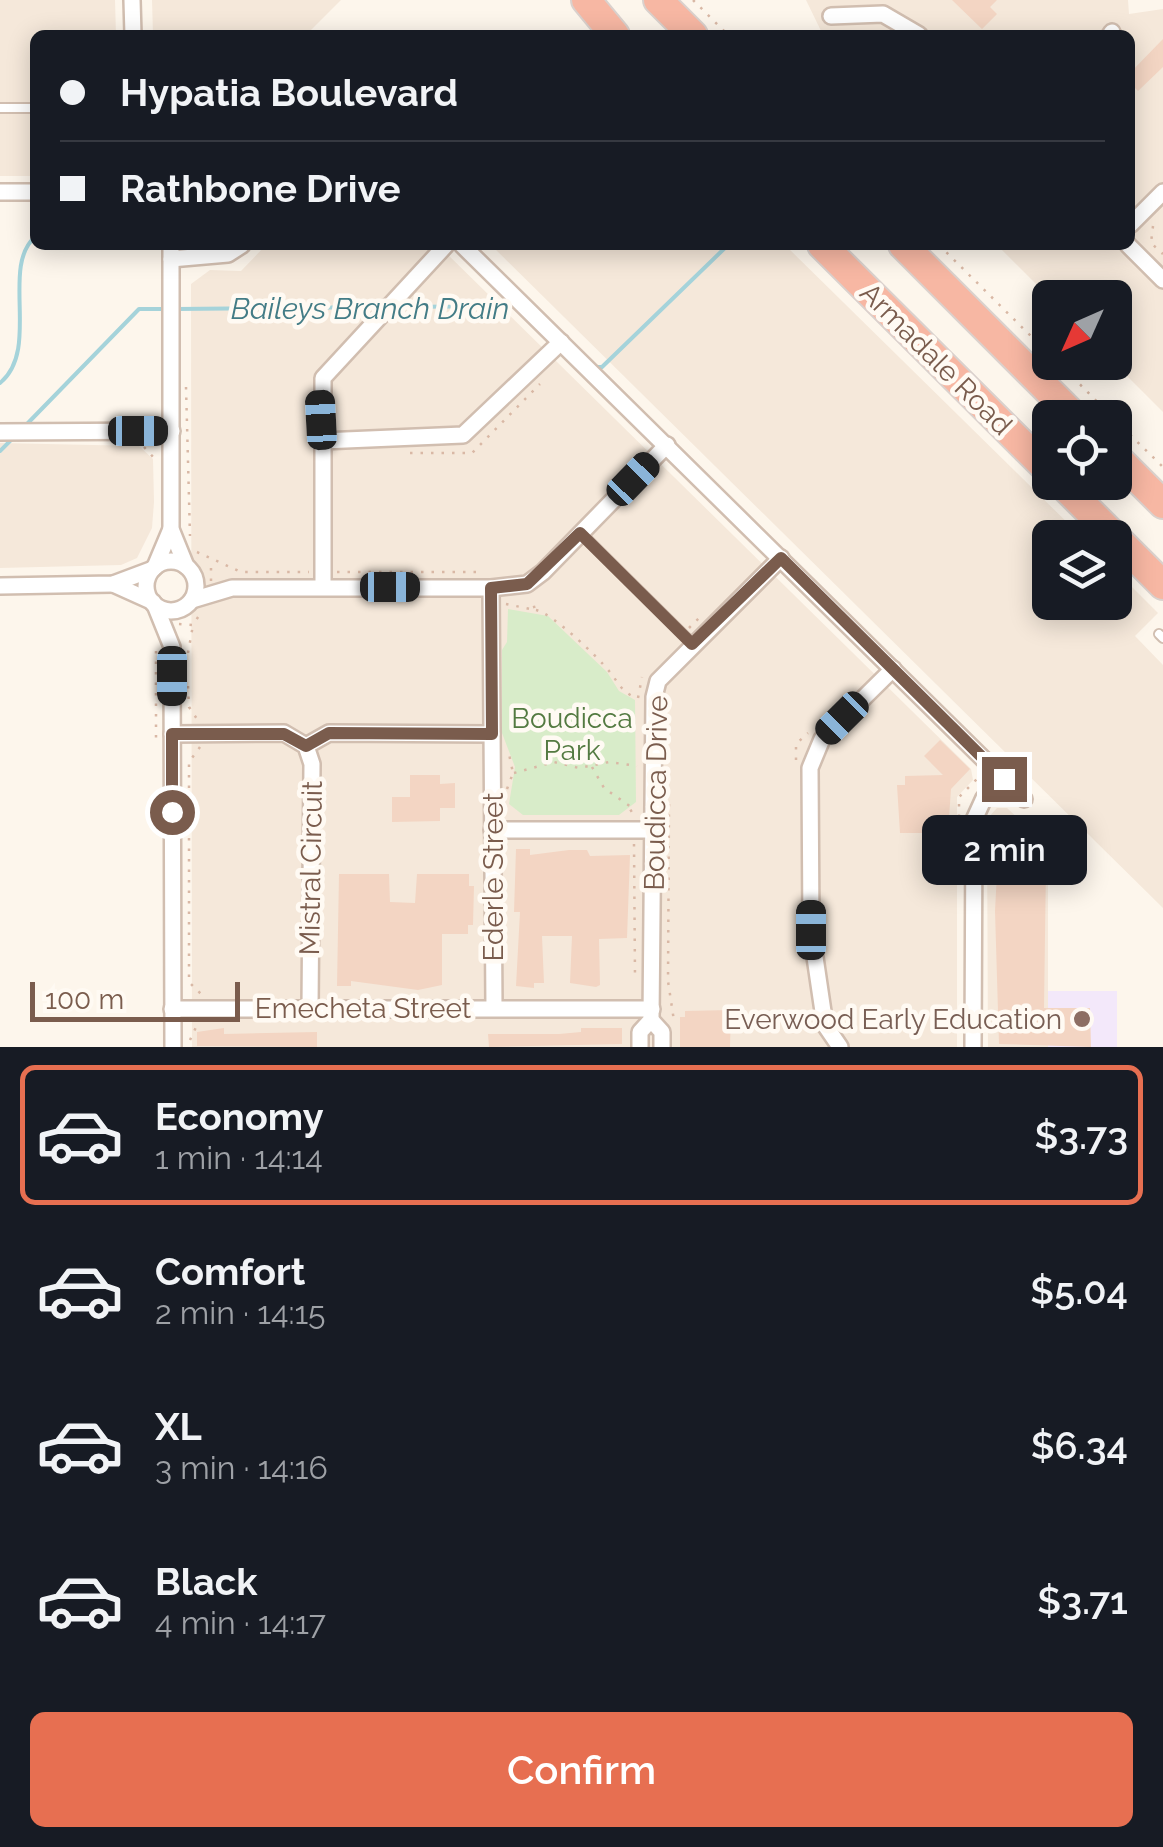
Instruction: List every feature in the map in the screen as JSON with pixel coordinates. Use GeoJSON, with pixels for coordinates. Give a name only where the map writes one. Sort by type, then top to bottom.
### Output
{"type":"FeatureCollection","features":[{"type":"Feature","properties":{"kind":"highway"},"geometry":{"type":"LineString","coordinates":[[586,0],[612,30]]}},
{"type":"Feature","properties":{"kind":"highway"},"geometry":{"type":"LineString","coordinates":[[658,0],[688,30]]}},
{"type":"Feature","properties":{"kind":"highway","name":"Armadale Road"},"geometry":{"type":"LineString","coordinates":[[827,250],[1032,454]]}},
{"type":"Feature","properties":{"kind":"highway","name":"Armadale Road"},"geometry":{"type":"LineString","coordinates":[[908,250],[1058,400]]}},
{"type":"Feature","properties":{"kind":"highway"},"geometry":{"type":"LineString","coordinates":[[1132,469],[1160,490]]}},
{"type":"Feature","properties":{"kind":"highway"},"geometry":{"type":"LineString","coordinates":[[1078,500],[1163,585]]}},
{"type":"Feature","properties":{"kind":"street"},"geometry":{"type":"LineString","coordinates":[[132,0],[133,30]]}},
{"type":"Feature","properties":{"kind":"street"},"geometry":{"type":"LineString","coordinates":[[831,16],[883,14],[907,30]]}},
{"type":"Feature","properties":{"kind":"street"},"geometry":{"type":"LineString","coordinates":[[0,192],[30,192]]}},
{"type":"Feature","properties":{"kind":"street"},"geometry":{"type":"LineString","coordinates":[[1135,220],[1163,192]]}},
{"type":"Feature","properties":{"kind":"street"},"geometry":{"type":"LineString","coordinates":[[179,624],[154,604],[146,585],[171,528],[171,252],[228,254],[234,250]]}},
{"type":"Feature","properties":{"kind":"street"},"geometry":{"type":"LineString","coordinates":[[322,579],[323,378],[441,250]]}},
{"type":"Feature","properties":{"kind":"street"},"geometry":{"type":"LineString","coordinates":[[467,250],[1024,800]]}},
{"type":"Feature","properties":{"kind":"street"},"geometry":{"type":"LineString","coordinates":[[1133,250],[1163,280]]}},
{"type":"Feature","properties":{"kind":"street"},"geometry":{"type":"LineString","coordinates":[[322,441],[463,435],[561,342]]}},
{"type":"Feature","properties":{"kind":"street"},"geometry":{"type":"LineString","coordinates":[[0,432],[172,431]]}},
{"type":"Feature","properties":{"kind":"street"},"geometry":{"type":"LineString","coordinates":[[0,586],[113,584],[170,561],[189,569],[211,586],[232,588],[322,579],[493,580],[527,584],[666,445]]}},
{"type":"Feature","properties":{"kind":"street"},"geometry":{"type":"LineString","coordinates":[[171,528],[196,586],[172,648],[173,1047]]}},
{"type":"Feature","properties":{"kind":"street","name":"Boudicca Drive"},"geometry":{"type":"LineString","coordinates":[[662,1047],[662,1032],[652,1014],[654,696],[658,681],[692,644],[781,558]]}},
{"type":"Feature","properties":{"kind":"street","name":"Ederle Street"},"geometry":{"type":"LineString","coordinates":[[493,580],[494,1008]]}},
{"type":"Feature","properties":{"kind":"street"},"geometry":{"type":"LineString","coordinates":[[113,584],[175,610],[211,586]]}},
{"type":"Feature","properties":{"kind":"street"},"geometry":{"type":"LineString","coordinates":[[840,1047],[824,1025],[811,930],[810,768],[822,739],[893,669]]}},
{"type":"Feature","properties":{"kind":"street"},"geometry":{"type":"LineString","coordinates":[[306,746],[329,733],[492,734]]}},
{"type":"Feature","properties":{"kind":"street","name":"Mistral Circuit"},"geometry":{"type":"LineString","coordinates":[[172,734],[284,734],[306,746],[312,764],[310,1008]]}},
{"type":"Feature","properties":{"kind":"street"},"geometry":{"type":"LineString","coordinates":[[973,1047],[974,820],[984,798],[1004,779]]}},
{"type":"Feature","properties":{"kind":"street"},"geometry":{"type":"LineString","coordinates":[[492,830],[653,830]]}},
{"type":"Feature","properties":{"kind":"street"},"geometry":{"type":"LineString","coordinates":[[494,1008],[652,1014]]}},
{"type":"Feature","properties":{"kind":"street","name":"Emecheta Street"},"geometry":{"type":"LineString","coordinates":[[172,1009],[494,1008]]}},
{"type":"Feature","properties":{"kind":"street","name":"Boudicca Drive"},"geometry":{"type":"LineString","coordinates":[[640,1047],[640,1032],[652,1014]]}},
{"type":"Feature","properties":{"kind":"lane"},"geometry":{"type":"LineString","coordinates":[[0,108],[30,108]]}},
{"type":"Feature","properties":{"kind":"lane"},"geometry":{"type":"LineString","coordinates":[[580,533],[692,644]]}},
{"type":"Feature","properties":{"kind":"path"},"geometry":{"type":"LineString","coordinates":[[693,0],[723,30]]}},
{"type":"Feature","properties":{"kind":"path"},"geometry":{"type":"LineString","coordinates":[[944,250],[1032,337]]}},
{"type":"Feature","properties":{"kind":"path"},"geometry":{"type":"LineString","coordinates":[[1076,380],[1096,400]]}},
{"type":"Feature","properties":{"kind":"path"},"geometry":{"type":"LineString","coordinates":[[398,453],[472,453],[540,384]]}},
{"type":"Feature","properties":{"kind":"path"},"geometry":{"type":"LineString","coordinates":[[172,388],[189,387],[191,542],[200,556],[241,572],[322,579],[493,580]]}},
{"type":"Feature","properties":{"kind":"path"},"geometry":{"type":"LineString","coordinates":[[140,443],[155,457],[156,474]]}},
{"type":"Feature","properties":{"kind":"path"},"geometry":{"type":"LineString","coordinates":[[1132,446],[1160,490]]}},
{"type":"Feature","properties":{"kind":"path"},"geometry":{"type":"LineString","coordinates":[[187,656],[179,624],[210,606],[212,562]]}},
{"type":"Feature","properties":{"kind":"path"},"geometry":{"type":"LineString","coordinates":[[535,610],[531,595],[537,592]]}},
{"type":"Feature","properties":{"kind":"path"},"geometry":{"type":"LineString","coordinates":[[506,604],[553,618],[613,674],[622,690],[638,698]]}},
{"type":"Feature","properties":{"kind":"path"},"geometry":{"type":"LineString","coordinates":[[188,673],[188,708],[196,715],[200,749],[189,762],[189,982],[203,996]]}},
{"type":"Feature","properties":{"kind":"path"},"geometry":{"type":"LineString","coordinates":[[796,764],[796,744],[810,730]]}},
{"type":"Feature","properties":{"kind":"path"},"geometry":{"type":"LineString","coordinates":[[513,773],[554,762],[592,767],[610,762],[638,766]]}},
{"type":"Feature","properties":{"kind":"path"},"geometry":{"type":"LineString","coordinates":[[592,767],[604,788],[634,809]]}},
{"type":"Feature","properties":{"kind":"path"},"geometry":{"type":"LineString","coordinates":[[959,817],[959,798],[977,780],[978,771]]}},
{"type":"Feature","properties":{"kind":"shaded area"},"geometry":{"type":"Polygon","coordinates":[[[0,0],[115,0],[116,30],[30,30],[30,176],[0,176],[0,0]]]}},
{"type":"Feature","properties":{"kind":"shaded area"},"geometry":{"type":"Polygon","coordinates":[[[152,0],[341,0],[311,30],[153,30],[152,0]]]}},
{"type":"Feature","properties":{"kind":"shaded area"},"geometry":{"type":"Polygon","coordinates":[[[806,0],[1128,0],[1129,14],[1163,9],[1163,412],[1131,380],[1132,280],[1032,280],[1002,250],[1135,250],[1135,30],[821,30],[806,0]]]}},
{"type":"Feature","properties":{"kind":"shaded area"},"geometry":{"type":"Polygon","coordinates":[[[261,250],[443,250],[971,769],[973,780],[957,797],[957,1047],[192,1047],[191,284],[210,270],[241,271],[261,250]]]}},
{"type":"Feature","properties":{"kind":"shaded area"},"geometry":{"type":"Polygon","coordinates":[[[496,250],[790,250],[1032,488],[1032,500],[1044,500],[1065,520],[1032,520],[1032,620],[1132,620],[1132,587],[1158,613],[1135,636],[1163,665],[1163,908],[496,250]]]}},
{"type":"Feature","properties":{"kind":"shaded area"},"geometry":{"type":"Polygon","coordinates":[[[0,443],[139,446],[153,459],[154,502],[152,528],[137,558],[121,565],[0,568],[0,443]]]}},
{"type":"Feature","properties":{"kind":"shaded area"},"geometry":{"type":"Polygon","coordinates":[[[997,808],[1007,808],[1048,846],[1048,1047],[988,1047],[987,819],[997,808]]]}},
{"type":"Feature","properties":{"kind":"shaded area","name":"Everwood Early Education"},"geometry":{"type":"Polygon","coordinates":[[[1048,991],[1117,991],[1117,1047],[1048,1047],[1048,991]]]}},
{"type":"Feature","properties":{"kind":"green space","name":"Boudicca Park"},"geometry":{"type":"Polygon","coordinates":[[[508,609],[548,616],[607,672],[619,691],[635,700],[636,802],[619,815],[523,815],[509,804],[515,767],[502,733],[502,650],[507,642],[508,609]]]}},
{"type":"Feature","properties":{"kind":"building"},"geometry":{"type":"Polygon","coordinates":[[[952,0],[997,0],[990,7],[997,14],[982,29],[952,0]]]}},
{"type":"Feature","properties":{"kind":"building"},"geometry":{"type":"Polygon","coordinates":[[[1163,39],[1163,67],[1138,91],[1135,68],[1163,39]]]}},
{"type":"Feature","properties":{"kind":"building"},"geometry":{"type":"Polygon","coordinates":[[[940,740],[970,769],[951,789],[948,833],[900,833],[897,785],[905,785],[905,776],[943,775],[924,756],[940,740]]]}},
{"type":"Feature","properties":{"kind":"building"},"geometry":{"type":"Polygon","coordinates":[[[410,775],[440,775],[440,784],[455,783],[455,808],[440,808],[440,821],[392,822],[392,797],[410,797],[410,775]]]}},
{"type":"Feature","properties":{"kind":"building"},"geometry":{"type":"Polygon","coordinates":[[[1000,815],[1016,815],[1016,822],[1022,822],[1022,835],[1030,835],[1030,864],[1046,864],[1044,1008],[1090,1008],[1091,1047],[999,1044],[995,911],[1000,815]]]}},
{"type":"Feature","properties":{"kind":"building"},"geometry":{"type":"Polygon","coordinates":[[[516,849],[530,849],[530,855],[587,850],[590,856],[630,855],[627,938],[599,939],[600,985],[570,983],[572,936],[542,936],[544,983],[534,983],[534,988],[516,986],[520,912],[514,912],[516,849]]]}},
{"type":"Feature","properties":{"kind":"building"},"geometry":{"type":"Polygon","coordinates":[[[339,874],[389,874],[390,902],[415,903],[417,874],[469,874],[469,886],[474,886],[473,925],[468,925],[468,934],[442,934],[442,985],[418,990],[351,981],[351,986],[337,986],[339,874]]]}},
{"type":"Feature","properties":{"kind":"building"},"geometry":{"type":"Polygon","coordinates":[[[731,1010],[730,1047],[680,1047],[680,1017],[685,1017],[685,1011],[731,1010]]]}},
{"type":"Feature","properties":{"kind":"building"},"geometry":{"type":"Polygon","coordinates":[[[224,1028],[224,1034],[317,1032],[317,1047],[197,1046],[197,1032],[224,1028]]]}},
{"type":"Feature","properties":{"kind":"building"},"geometry":{"type":"Polygon","coordinates":[[[581,1028],[622,1028],[622,1044],[489,1047],[488,1034],[559,1034],[581,1032],[581,1028]]]}},
{"type":"Feature","properties":{"kind":"waterway"},"geometry":{"type":"LineString","coordinates":[[0,383],[12,368],[18,350],[21,268],[30,244]]}},
{"type":"Feature","properties":{"kind":"waterway","name":"Baileys Branch Drain"},"geometry":{"type":"LineString","coordinates":[[592,367],[602,367],[723,250]]}},
{"type":"Feature","properties":{"kind":"waterway","name":"Baileys Branch Drain"},"geometry":{"type":"LineString","coordinates":[[397,307],[517,306]]}},
{"type":"Feature","properties":{"kind":"waterway","name":"Baileys Branch Drain"},"geometry":{"type":"LineString","coordinates":[[177,309],[382,307]]}},
{"type":"Feature","properties":{"kind":"waterway","name":"Baileys Branch Drain"},"geometry":{"type":"LineString","coordinates":[[26,425],[139,309],[167,309]]}},
{"type":"Feature","properties":{"kind":"waterway","name":"Baileys Branch Drain"},"geometry":{"type":"LineString","coordinates":[[0,451],[12,439]]}},
{"type":"Feature","properties":{"kind":"place","name":"Everwood Early Education"},"geometry":{"type":"Point","coordinates":[1082,1019]}},
{"type":"Feature","properties":{"kind":"route"},"geometry":{"type":"LineString","coordinates":[[172,812],[172,734],[284,734],[306,746],[329,733],[492,734],[491,588],[527,584],[580,533],[692,644],[781,558],[1004,779]]}}]}
